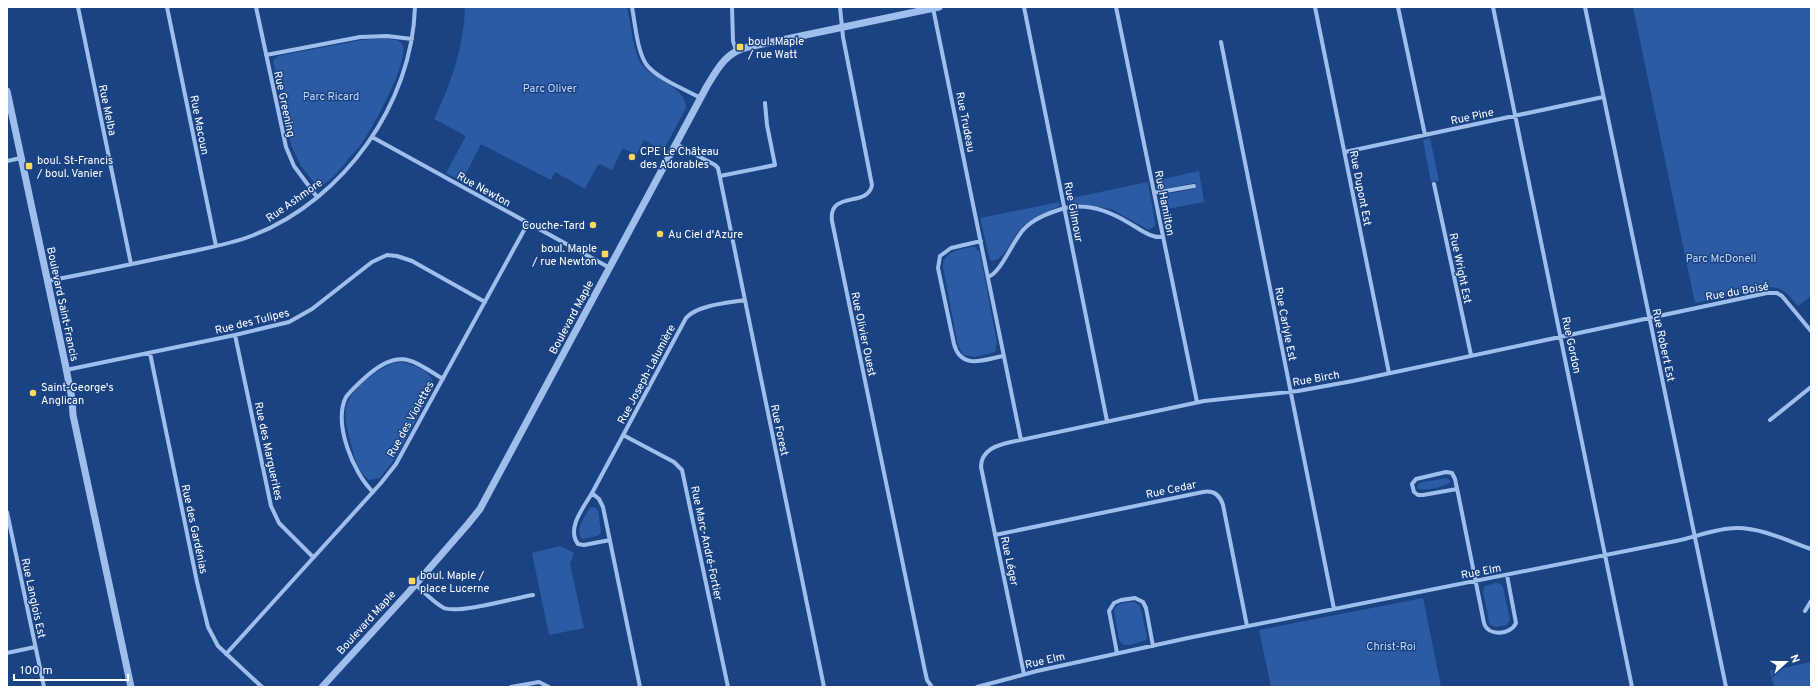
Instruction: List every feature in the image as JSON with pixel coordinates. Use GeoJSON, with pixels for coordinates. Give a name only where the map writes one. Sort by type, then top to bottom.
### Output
{"type":"FeatureCollection","features":[{"type":"Feature","properties":{"kind":"street","name":"Rue Melba"},"geometry":{"type":"LineString","coordinates":[[78,7],[131,264]]}},
{"type":"Feature","properties":{"kind":"street","name":"Rue Macoun"},"geometry":{"type":"LineString","coordinates":[[167,7],[216,246]]}},
{"type":"Feature","properties":{"kind":"street","name":"Rue Greening"},"geometry":{"type":"LineString","coordinates":[[256,7],[281,130],[288,154],[294,166],[317,197]]}},
{"type":"Feature","properties":{"kind":"street","name":"Rue Ashmore"},"geometry":{"type":"LineString","coordinates":[[47,281],[216,246],[247,238],[271,227],[317,197],[346,170],[372,137],[395,92],[408,59],[412,39],[415,7]]}},
{"type":"Feature","properties":{"kind":"street"},"geometry":{"type":"LineString","coordinates":[[632,7],[641,50],[646,64],[662,76],[701,98]]}},
{"type":"Feature","properties":{"kind":"street"},"geometry":{"type":"LineString","coordinates":[[732,7],[736,50]]}},
{"type":"Feature","properties":{"kind":"street","name":"Rue Olivier Ouest"},"geometry":{"type":"LineString","coordinates":[[840,7],[843,37],[872,185],[871,190],[864,196],[836,205],[832,211],[832,221],[925,671],[932,687]]}},
{"type":"Feature","properties":{"kind":"street","name":"Boulevard Maple"},"geometry":{"type":"LineString","coordinates":[[322,687],[468,524],[480,508],[701,98],[718,67],[726,58],[736,50],[935,7]]}},
{"type":"Feature","properties":{"kind":"street","name":"Rue Trudeau"},"geometry":{"type":"LineString","coordinates":[[935,7],[1003,356],[1021,440]]}},
{"type":"Feature","properties":{"kind":"street","name":"Rue Gilmour"},"geometry":{"type":"LineString","coordinates":[[1024,7],[1107,421]]}},
{"type":"Feature","properties":{"kind":"street","name":"Rue Hamilton"},"geometry":{"type":"LineString","coordinates":[[1116,7],[1197,402]]}},
{"type":"Feature","properties":{"kind":"street","name":"Rue Dupont Est"},"geometry":{"type":"LineString","coordinates":[[1315,7],[1389,373]]}},
{"type":"Feature","properties":{"kind":"street"},"geometry":{"type":"LineString","coordinates":[[1398,7],[1424,135]]}},
{"type":"Feature","properties":{"kind":"street","name":"Rue Gordon"},"geometry":{"type":"LineString","coordinates":[[1493,7],[1632,687]]}},
{"type":"Feature","properties":{"kind":"street","name":"Rue Robert Est"},"geometry":{"type":"LineString","coordinates":[[1585,7],[1726,687]]}},
{"type":"Feature","properties":{"kind":"street"},"geometry":{"type":"LineString","coordinates":[[266,55],[360,37],[387,36],[412,39]]}},
{"type":"Feature","properties":{"kind":"street","name":"Rue Carlyle Est"},"geometry":{"type":"LineString","coordinates":[[1221,42],[1334,609]]}},
{"type":"Feature","properties":{"kind":"street","name":"Boulevard Saint-Francis"},"geometry":{"type":"LineString","coordinates":[[7,91],[72,399],[73,415],[131,687]]}},
{"type":"Feature","properties":{"kind":"street","name":"Rue Pine"},"geometry":{"type":"LineString","coordinates":[[1345,152],[1603,97]]}},
{"type":"Feature","properties":{"kind":"street"},"geometry":{"type":"LineString","coordinates":[[720,176],[775,165],[766,125],[765,102]]}},
{"type":"Feature","properties":{"kind":"street","name":"Rue Newton"},"geometry":{"type":"LineString","coordinates":[[372,137],[610,268]]}},
{"type":"Feature","properties":{"kind":"street","name":"Rue Forest"},"geometry":{"type":"LineString","coordinates":[[676,144],[718,168],[824,687]]}},
{"type":"Feature","properties":{"kind":"street"},"geometry":{"type":"LineString","coordinates":[[7,161],[21,158]]}},
{"type":"Feature","properties":{"kind":"street","name":"Rue Wright Est"},"geometry":{"type":"LineString","coordinates":[[1434,184],[1471,356]]}},
{"type":"Feature","properties":{"kind":"street"},"geometry":{"type":"LineString","coordinates":[[1154,193],[1194,186]]}},
{"type":"Feature","properties":{"kind":"street"},"geometry":{"type":"LineString","coordinates":[[988,277],[996,272],[1018,236],[1030,224],[1064,208],[1089,208],[1110,213],[1153,237],[1162,237]]}},
{"type":"Feature","properties":{"kind":"street","name":"Rue des Violettes"},"geometry":{"type":"LineString","coordinates":[[226,654],[373,492],[400,458],[528,223]]}},
{"type":"Feature","properties":{"kind":"street"},"geometry":{"type":"LineString","coordinates":[[981,241],[948,249],[940,256],[938,268],[954,344],[959,356],[966,361],[974,361],[1003,356]]}},
{"type":"Feature","properties":{"kind":"street","name":"Rue des Tulipes"},"geometry":{"type":"LineString","coordinates":[[66,370],[282,325],[296,319],[312,309],[372,262],[387,255],[397,256],[412,262],[485,302]]}},
{"type":"Feature","properties":{"kind":"street","name":"Rue du Boisé"},"geometry":{"type":"LineString","coordinates":[[1650,317],[1772,292],[1782,296],[1786,300],[1811,331]]}},
{"type":"Feature","properties":{"kind":"street","name":"Rue Joseph-Lalumière"},"geometry":{"type":"LineString","coordinates":[[610,540],[584,545],[578,544],[576,542],[574,528],[623,435],[690,314],[699,309],[745,300]]}},
{"type":"Feature","properties":{"kind":"street","name":"Rue Birch"},"geometry":{"type":"LineString","coordinates":[[986,453],[998,446],[1021,440],[1197,402],[1290,392],[1471,356],[1650,317]]}},
{"type":"Feature","properties":{"kind":"street","name":"Rue des Marguerites"},"geometry":{"type":"LineString","coordinates":[[235,335],[271,506],[279,523],[313,557]]}},
{"type":"Feature","properties":{"kind":"street","name":"Rue des Gardénias"},"geometry":{"type":"LineString","coordinates":[[150,353],[205,616],[214,639],[226,654],[262,687]]}},
{"type":"Feature","properties":{"kind":"street"},"geometry":{"type":"LineString","coordinates":[[373,492],[361,478],[349,454],[342,416],[343,402],[346,397],[376,369],[393,359],[402,359],[415,362],[443,379]]}},
{"type":"Feature","properties":{"kind":"street"},"geometry":{"type":"LineString","coordinates":[[1770,420],[1811,387]]}},
{"type":"Feature","properties":{"kind":"street","name":"Rue Marc-André-Fortier"},"geometry":{"type":"LineString","coordinates":[[623,435],[674,462],[682,470],[728,687]]}},
{"type":"Feature","properties":{"kind":"street","name":"Rue Léger"},"geometry":{"type":"LineString","coordinates":[[986,453],[982,459],[981,467],[1024,674]]}},
{"type":"Feature","properties":{"kind":"street"},"geometry":{"type":"LineString","coordinates":[[1457,488],[1420,495],[1414,492],[1412,484],[1414,480],[1419,478],[1450,472],[1455,477],[1486,630],[1493,633],[1513,628],[1516,620],[1507,575]]}},
{"type":"Feature","properties":{"kind":"street","name":"Rue Cedar"},"geometry":{"type":"LineString","coordinates":[[995,535],[1203,492],[1214,492],[1220,497],[1223,506],[1247,626]]}},
{"type":"Feature","properties":{"kind":"street"},"geometry":{"type":"LineString","coordinates":[[592,493],[601,502],[640,687]]}},
{"type":"Feature","properties":{"kind":"street","name":"Rue Langlois Est"},"geometry":{"type":"LineString","coordinates":[[7,512],[44,687]]}},
{"type":"Feature","properties":{"kind":"street","name":"Rue Elm"},"geometry":{"type":"LineString","coordinates":[[977,687],[1024,674],[1117,653],[1676,542],[1694,536],[1727,529],[1744,529],[1761,532],[1811,549]]}},
{"type":"Feature","properties":{"kind":"street"},"geometry":{"type":"LineString","coordinates":[[415,584],[440,606],[453,609],[471,608],[533,594]]}},
{"type":"Feature","properties":{"kind":"street"},"geometry":{"type":"LineString","coordinates":[[1117,653],[1109,611],[1114,603],[1120,600],[1135,598],[1143,602],[1146,608],[1153,646]]}},
{"type":"Feature","properties":{"kind":"street"},"geometry":{"type":"LineString","coordinates":[[1805,611],[1811,601]]}},
{"type":"Feature","properties":{"kind":"street"},"geometry":{"type":"LineString","coordinates":[[7,653],[36,647]]}},
{"type":"Feature","properties":{"kind":"street"},"geometry":{"type":"LineString","coordinates":[[511,687],[539,682],[549,687]]}},
{"type":"Feature","properties":{"kind":"green space","name":"Parc Oliver"},"geometry":{"type":"Polygon","coordinates":[[[465,7],[627,7],[635,46],[640,61],[643,66],[655,76],[669,84],[681,94],[686,108],[663,151],[644,140],[636,155],[623,148],[612,170],[600,164],[597,166],[585,189],[555,172],[551,180],[481,144],[462,181],[446,173],[466,136],[434,119],[456,64],[462,36],[465,7]]]}},
{"type":"Feature","properties":{"kind":"green space","name":"Parc McDonell"},"geometry":{"type":"Polygon","coordinates":[[[1633,7],[1811,7],[1811,296],[1798,306],[1784,291],[1772,287],[1695,303],[1633,7]]]}},
{"type":"Feature","properties":{"kind":"green space","name":"Parc Ricard"},"geometry":{"type":"Polygon","coordinates":[[[383,38],[393,39],[401,43],[403,50],[398,74],[392,89],[363,142],[334,176],[325,183],[317,186],[301,166],[291,145],[273,61],[278,56],[362,40],[383,38]]]}},
{"type":"Feature","properties":{"kind":"green space"},"geometry":{"type":"Polygon","coordinates":[[[1430,138],[1439,181],[1431,182],[1423,140],[1430,138]]]}},
{"type":"Feature","properties":{"kind":"green space"},"geometry":{"type":"Polygon","coordinates":[[[1199,171],[1204,202],[1161,210],[1161,195],[1194,189],[1197,186],[1194,183],[1163,189],[1158,188],[1155,181],[1199,171]]]}},
{"type":"Feature","properties":{"kind":"green space"},"geometry":{"type":"Polygon","coordinates":[[[1148,182],[1155,222],[1155,226],[1149,230],[1111,209],[1068,202],[1067,199],[1148,182]]]}},
{"type":"Feature","properties":{"kind":"green space"},"geometry":{"type":"Polygon","coordinates":[[[1059,202],[1060,206],[1037,217],[1021,228],[1002,255],[998,259],[990,260],[980,218],[1059,202]]]}},
{"type":"Feature","properties":{"kind":"green space"},"geometry":{"type":"Polygon","coordinates":[[[975,247],[980,253],[997,343],[995,352],[975,357],[963,355],[958,346],[943,267],[949,254],[957,250],[975,247]]]}},
{"type":"Feature","properties":{"kind":"green space"},"geometry":{"type":"Polygon","coordinates":[[[400,362],[417,367],[428,374],[433,383],[433,389],[396,457],[380,478],[369,480],[360,470],[355,457],[347,428],[346,408],[353,393],[367,379],[384,367],[400,362]]]}},
{"type":"Feature","properties":{"kind":"green space"},"geometry":{"type":"Polygon","coordinates":[[[1446,478],[1450,480],[1450,482],[1444,486],[1429,489],[1417,488],[1419,483],[1446,478]]]}},
{"type":"Feature","properties":{"kind":"green space"},"geometry":{"type":"Polygon","coordinates":[[[594,507],[598,510],[601,533],[597,536],[582,539],[579,532],[581,524],[590,508],[594,507]]]}},
{"type":"Feature","properties":{"kind":"green space"},"geometry":{"type":"Polygon","coordinates":[[[560,546],[574,553],[570,564],[584,628],[549,635],[532,553],[560,546]]]}},
{"type":"Feature","properties":{"kind":"green space"},"geometry":{"type":"Polygon","coordinates":[[[1499,583],[1503,587],[1510,620],[1507,625],[1496,627],[1490,625],[1483,591],[1485,586],[1499,583]]]}},
{"type":"Feature","properties":{"kind":"green space","name":"Christ-Roi"},"geometry":{"type":"Polygon","coordinates":[[[1423,598],[1441,687],[1271,687],[1259,630],[1423,598]]]}},
{"type":"Feature","properties":{"kind":"green space"},"geometry":{"type":"Polygon","coordinates":[[[1134,602],[1140,605],[1147,637],[1146,640],[1130,645],[1124,645],[1119,640],[1114,610],[1120,604],[1134,602]]]}},
{"type":"Feature","properties":{"kind":"green space"},"geometry":{"type":"Polygon","coordinates":[[[1811,662],[1811,687],[1774,687],[1770,671],[1811,662]]]}},
{"type":"Feature","properties":{"kind":"place","name":"boul. Maple / rue Watt"},"geometry":{"type":"Point","coordinates":[740,47]}},
{"type":"Feature","properties":{"kind":"place","name":"CPE Le Château des Adorables"},"geometry":{"type":"Point","coordinates":[632,157]}},
{"type":"Feature","properties":{"kind":"place","name":"boul. St-Francis / boul. Vanier"},"geometry":{"type":"Point","coordinates":[29,166]}},
{"type":"Feature","properties":{"kind":"place","name":"Couche-Tard"},"geometry":{"type":"Point","coordinates":[593,225]}},
{"type":"Feature","properties":{"kind":"place","name":"Au Ciel d'Azure"},"geometry":{"type":"Point","coordinates":[660,234]}},
{"type":"Feature","properties":{"kind":"place","name":"boul. Maple / rue Newton"},"geometry":{"type":"Point","coordinates":[605,254]}},
{"type":"Feature","properties":{"kind":"place","name":"Saint-George's Anglican"},"geometry":{"type":"Point","coordinates":[33,393]}},
{"type":"Feature","properties":{"kind":"place","name":"boul. Maple / place Lucerne"},"geometry":{"type":"Point","coordinates":[412,581]}}]}
